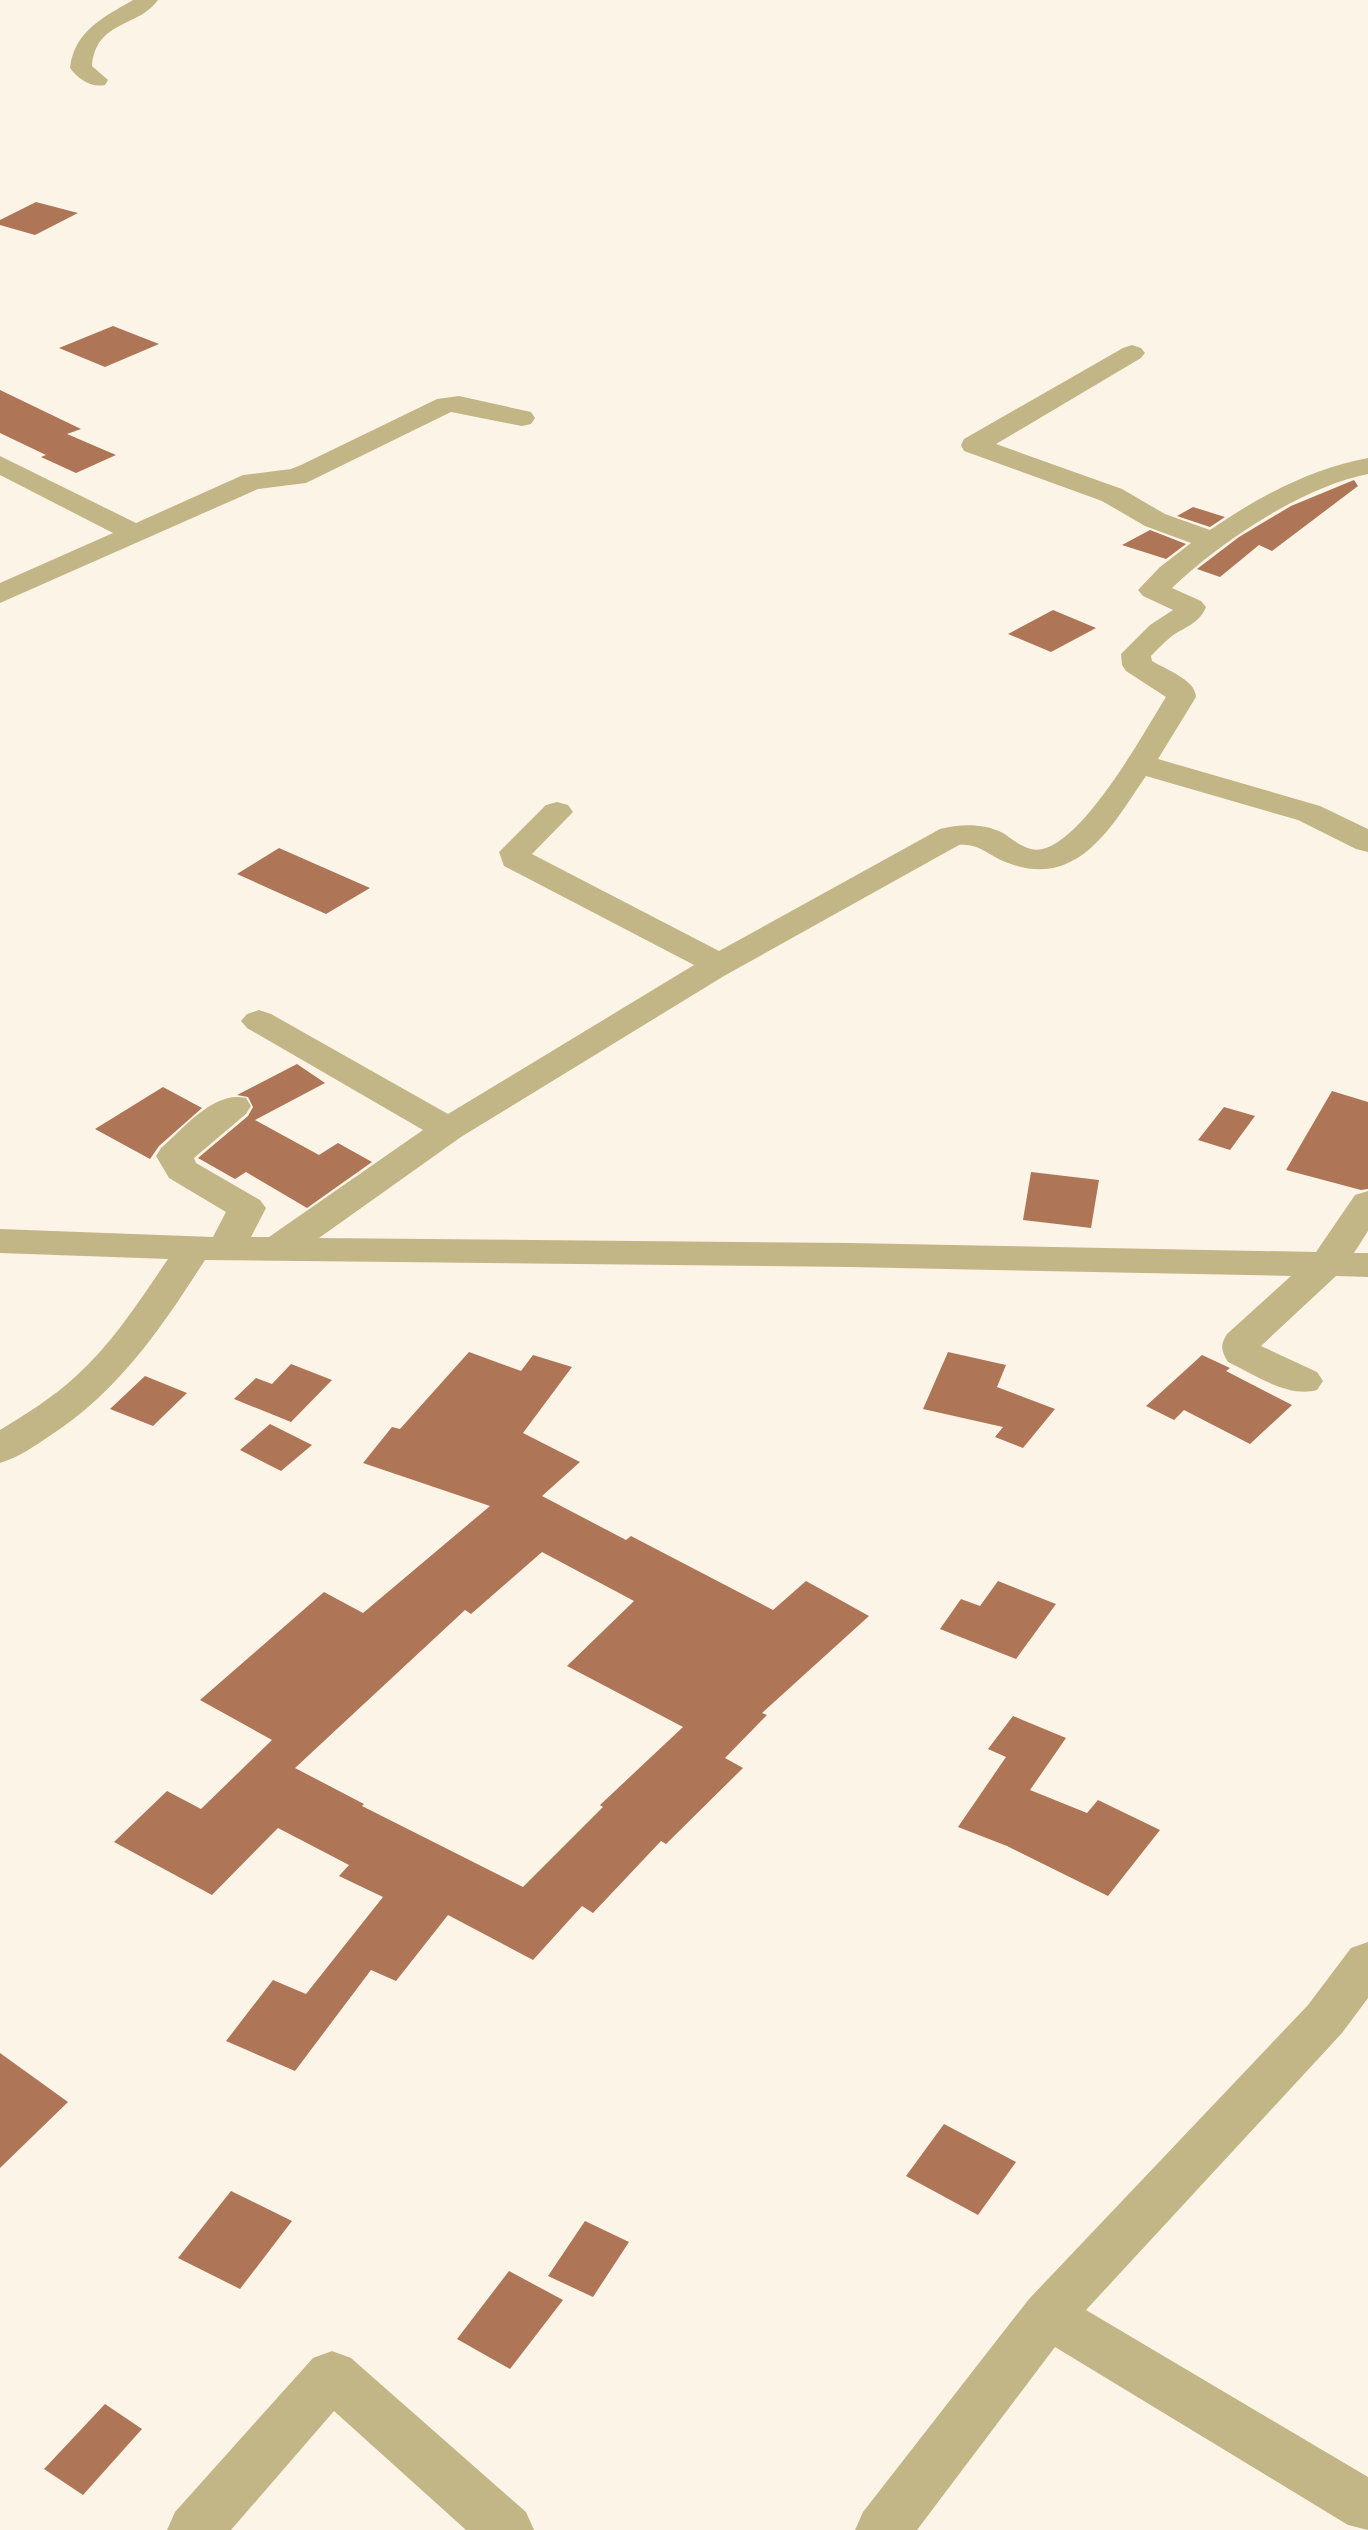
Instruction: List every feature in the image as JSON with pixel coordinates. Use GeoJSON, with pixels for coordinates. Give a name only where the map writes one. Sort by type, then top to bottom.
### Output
{"type":"FeatureCollection","features":[{"type":"Feature","properties":{"kind":"street"},"geometry":{"type":"LineString","coordinates":[[97,80],[81,68],[80,57],[87,39],[148,0]]}},
{"type":"Feature","properties":{"kind":"street"},"geometry":{"type":"LineString","coordinates":[[1132,353],[974,445],[1112,495],[1155,520],[1212,541]]}},
{"type":"Feature","properties":{"kind":"street"},"geometry":{"type":"LineString","coordinates":[[0,594],[253,481],[296,477],[446,405],[459,404],[522,418]]}},
{"type":"Feature","properties":{"kind":"street"},"geometry":{"type":"LineString","coordinates":[[0,464],[135,533]]}},
{"type":"Feature","properties":{"kind":"street"},"geometry":{"type":"LineString","coordinates":[[277,1250],[448,1129],[719,965],[951,836],[983,834],[1020,856],[1040,861],[1057,857],[1077,846],[1095,827],[1139,764],[1181,697],[1181,691],[1137,665],[1136,654],[1160,631],[1189,612],[1191,607],[1153,590],[1212,541],[1310,482],[1356,467],[1368,466]]}},
{"type":"Feature","properties":{"kind":"street"},"geometry":{"type":"LineString","coordinates":[[1139,764],[1309,813],[1368,842]]}},
{"type":"Feature","properties":{"kind":"street"},"geometry":{"type":"LineString","coordinates":[[557,813],[520,845],[514,852],[516,859],[719,965]]}},
{"type":"Feature","properties":{"kind":"street"},"geometry":{"type":"LineString","coordinates":[[260,1021],[448,1129]]}},
{"type":"Feature","properties":{"kind":"street"},"geometry":{"type":"LineString","coordinates":[[0,1449],[58,1412],[100,1376],[164,1294],[247,1208],[183,1170],[174,1156],[233,1105]]}},
{"type":"Feature","properties":{"kind":"street"},"geometry":{"type":"LineString","coordinates":[[1303,1381],[1242,1353],[1241,1343],[1328,1264],[1368,1203]]}},
{"type":"Feature","properties":{"kind":"street"},"geometry":{"type":"LineString","coordinates":[[0,1241],[210,1249],[850,1255],[1368,1265]]}},
{"type":"Feature","properties":{"kind":"street"},"geometry":{"type":"LineString","coordinates":[[883,2530],[1048,2315],[1325,2019],[1368,1961]]}},
{"type":"Feature","properties":{"kind":"street"},"geometry":{"type":"LineString","coordinates":[[1048,2315],[1368,2507]]}},
{"type":"Feature","properties":{"kind":"street"},"geometry":{"type":"LineString","coordinates":[[195,2530],[332,2375],[506,2530]]}},
{"type":"Feature","properties":{"kind":"building"},"geometry":{"type":"Polygon","coordinates":[[[36,202],[78,213],[35,235],[0,225],[0,220],[36,202]]]}},
{"type":"Feature","properties":{"kind":"building"},"geometry":{"type":"Polygon","coordinates":[[[113,326],[159,344],[105,367],[59,348],[113,326]]]}},
{"type":"Feature","properties":{"kind":"building"},"geometry":{"type":"Polygon","coordinates":[[[0,390],[81,429],[67,434],[116,455],[76,473],[41,457],[46,455],[0,433],[0,390]]]}},
{"type":"Feature","properties":{"kind":"building"},"geometry":{"type":"Polygon","coordinates":[[[1354,480],[1358,486],[1272,551],[1259,545],[1220,577],[1197,569],[1239,537],[1291,506],[1354,480]]]}},
{"type":"Feature","properties":{"kind":"building"},"geometry":{"type":"Polygon","coordinates":[[[1193,507],[1225,517],[1210,527],[1177,516],[1193,507]]]}},
{"type":"Feature","properties":{"kind":"building"},"geometry":{"type":"Polygon","coordinates":[[[1150,530],[1186,544],[1166,559],[1122,545],[1150,530]]]}},
{"type":"Feature","properties":{"kind":"building"},"geometry":{"type":"Polygon","coordinates":[[[1053,610],[1096,628],[1051,652],[1008,634],[1053,610]]]}},
{"type":"Feature","properties":{"kind":"building"},"geometry":{"type":"Polygon","coordinates":[[[279,848],[370,888],[326,914],[237,874],[279,848]]]}},
{"type":"Feature","properties":{"kind":"building"},"geometry":{"type":"Polygon","coordinates":[[[297,1064],[325,1083],[255,1120],[319,1155],[338,1143],[372,1162],[307,1208],[246,1172],[235,1179],[198,1158],[248,1116],[253,1107],[248,1097],[237,1095],[297,1064]]]}},
{"type":"Feature","properties":{"kind":"building"},"geometry":{"type":"Polygon","coordinates":[[[163,1087],[202,1108],[159,1146],[150,1159],[95,1129],[163,1087]]]}},
{"type":"Feature","properties":{"kind":"building"},"geometry":{"type":"Polygon","coordinates":[[[1332,1091],[1368,1102],[1368,1189],[1361,1190],[1286,1170],[1332,1091]]]}},
{"type":"Feature","properties":{"kind":"building"},"geometry":{"type":"Polygon","coordinates":[[[1224,1107],[1255,1116],[1230,1150],[1198,1140],[1224,1107]]]}},
{"type":"Feature","properties":{"kind":"building"},"geometry":{"type":"Polygon","coordinates":[[[1031,1172],[1099,1180],[1091,1228],[1023,1220],[1031,1172]]]}},
{"type":"Feature","properties":{"kind":"building"},"geometry":{"type":"Polygon","coordinates":[[[469,1352],[521,1371],[533,1355],[572,1367],[523,1433],[580,1462],[542,1496],[626,1540],[631,1536],[773,1610],[806,1581],[869,1616],[762,1713],[767,1715],[725,1758],[743,1768],[666,1844],[661,1841],[593,1913],[582,1906],[533,1960],[448,1915],[396,1981],[371,1970],[295,2071],[226,2041],[273,1980],[306,1994],[383,1897],[339,1876],[349,1865],[278,1828],[212,1895],[114,1842],[167,1791],[201,1809],[272,1740],[200,1700],[324,1592],[363,1613],[490,1506],[363,1463],[392,1427],[400,1429],[469,1352]],[[542,1552],[471,1614],[465,1610],[295,1768],[364,1804],[362,1806],[523,1887],[603,1807],[600,1805],[683,1727],[567,1666],[634,1601],[542,1552]]]}},
{"type":"Feature","properties":{"kind":"building"},"geometry":{"type":"Polygon","coordinates":[[[948,1352],[1006,1365],[997,1387],[1055,1409],[1023,1448],[995,1437],[1003,1427],[923,1409],[948,1352]]]}},
{"type":"Feature","properties":{"kind":"building"},"geometry":{"type":"Polygon","coordinates":[[[1202,1355],[1230,1368],[1226,1371],[1292,1405],[1250,1444],[1184,1410],[1174,1420],[1146,1406],[1202,1355]]]}},
{"type":"Feature","properties":{"kind":"building"},"geometry":{"type":"Polygon","coordinates":[[[291,1364],[332,1380],[291,1422],[234,1399],[256,1378],[272,1384],[291,1364]]]}},
{"type":"Feature","properties":{"kind":"building"},"geometry":{"type":"Polygon","coordinates":[[[145,1376],[187,1393],[153,1426],[110,1409],[145,1376]]]}},
{"type":"Feature","properties":{"kind":"building"},"geometry":{"type":"Polygon","coordinates":[[[270,1424],[312,1445],[281,1471],[240,1450],[270,1424]]]}},
{"type":"Feature","properties":{"kind":"building"},"geometry":{"type":"Polygon","coordinates":[[[998,1581],[1056,1604],[1016,1659],[940,1629],[961,1599],[980,1606],[998,1581]]]}},
{"type":"Feature","properties":{"kind":"building"},"geometry":{"type":"Polygon","coordinates":[[[1013,1716],[1066,1738],[1030,1790],[1087,1813],[1098,1800],[1160,1830],[1108,1896],[1007,1846],[958,1827],[1006,1757],[988,1749],[1013,1716]]]}},
{"type":"Feature","properties":{"kind":"building"},"geometry":{"type":"Polygon","coordinates":[[[0,2053],[68,2102],[0,2168],[0,2053]]]}},
{"type":"Feature","properties":{"kind":"building"},"geometry":{"type":"Polygon","coordinates":[[[944,2124],[1016,2162],[978,2215],[906,2176],[944,2124]]]}},
{"type":"Feature","properties":{"kind":"building"},"geometry":{"type":"Polygon","coordinates":[[[231,2191],[292,2221],[240,2289],[178,2258],[231,2191]]]}},
{"type":"Feature","properties":{"kind":"building"},"geometry":{"type":"Polygon","coordinates":[[[585,2221],[629,2242],[593,2297],[548,2276],[585,2221]]]}},
{"type":"Feature","properties":{"kind":"building"},"geometry":{"type":"Polygon","coordinates":[[[509,2271],[563,2300],[510,2369],[457,2339],[509,2271]]]}},
{"type":"Feature","properties":{"kind":"building"},"geometry":{"type":"Polygon","coordinates":[[[105,2404],[142,2429],[83,2495],[44,2469],[105,2404]]]}}]}
